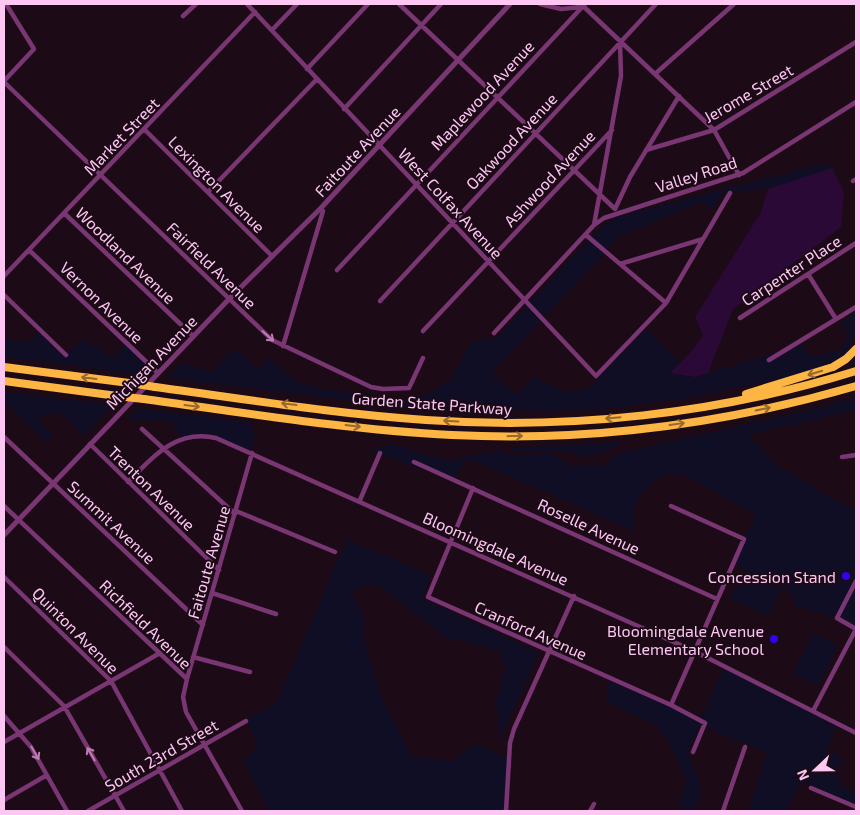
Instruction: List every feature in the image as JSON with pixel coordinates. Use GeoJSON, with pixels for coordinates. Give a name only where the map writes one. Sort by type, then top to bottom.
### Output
{"type":"FeatureCollection","features":[{"type":"Feature","properties":{"kind":"highway"},"geometry":{"type":"LineString","coordinates":[[713,405],[833,367],[846,359],[856,349]]}},
{"type":"Feature","properties":{"kind":"highway","name":"Garden State Parkway"},"geometry":{"type":"LineString","coordinates":[[4,367],[370,415],[466,422],[538,422],[602,419],[713,405],[793,389],[856,372]]}},
{"type":"Feature","properties":{"kind":"highway","name":"Garden State Parkway"},"geometry":{"type":"LineString","coordinates":[[4,381],[382,430],[508,436],[600,433],[651,428],[731,416],[856,386]]}},
{"type":"Feature","properties":{"kind":"highway"},"geometry":{"type":"LineString","coordinates":[[811,398],[856,391]]}},
{"type":"Feature","properties":{"kind":"street"},"geometry":{"type":"LineString","coordinates":[[4,82],[34,49],[6,4]]}},
{"type":"Feature","properties":{"kind":"street"},"geometry":{"type":"LineString","coordinates":[[183,16],[196,4]]}},
{"type":"Feature","properties":{"kind":"street","name":"West Colfax Avenue"},"geometry":{"type":"LineString","coordinates":[[247,4],[596,376],[666,303]]}},
{"type":"Feature","properties":{"kind":"street"},"geometry":{"type":"LineString","coordinates":[[272,30],[297,4]]}},
{"type":"Feature","properties":{"kind":"street"},"geometry":{"type":"LineString","coordinates":[[308,69],[368,4]]}},
{"type":"Feature","properties":{"kind":"street"},"geometry":{"type":"LineString","coordinates":[[399,4],[600,193],[615,210],[646,150],[679,96]]}},
{"type":"Feature","properties":{"kind":"street"},"geometry":{"type":"LineString","coordinates":[[344,109],[441,4]]}},
{"type":"Feature","properties":{"kind":"street","name":"Faitoute Avenue"},"geometry":{"type":"LineString","coordinates":[[283,346],[323,211],[320,209],[510,4]]}},
{"type":"Feature","properties":{"kind":"street"},"geometry":{"type":"LineString","coordinates":[[540,4],[561,9],[584,5],[620,42],[714,130],[740,175]]}},
{"type":"Feature","properties":{"kind":"street","name":"Oakwood Avenue"},"geometry":{"type":"LineString","coordinates":[[380,301],[656,4]]}},
{"type":"Feature","properties":{"kind":"street"},"geometry":{"type":"LineString","coordinates":[[655,74],[734,4]]}},
{"type":"Feature","properties":{"kind":"street","name":"Maplewood Avenue"},"geometry":{"type":"LineString","coordinates":[[337,270],[584,5]]}},
{"type":"Feature","properties":{"kind":"street","name":"Market Street"},"geometry":{"type":"LineString","coordinates":[[4,276],[256,12]]}},
{"type":"Feature","properties":{"kind":"street"},"geometry":{"type":"LineString","coordinates":[[494,333],[594,225],[622,76],[620,42]]}},
{"type":"Feature","properties":{"kind":"street","name":"Jerome Street"},"geometry":{"type":"LineString","coordinates":[[646,150],[714,130],[856,42]]}},
{"type":"Feature","properties":{"kind":"street"},"geometry":{"type":"LineString","coordinates":[[208,192],[317,79]]}},
{"type":"Feature","properties":{"kind":"street","name":"Fairfield Avenue"},"geometry":{"type":"LineString","coordinates":[[4,82],[99,176],[269,337],[283,346],[371,386],[383,389],[409,388],[423,358]]}},
{"type":"Feature","properties":{"kind":"street","name":"Valley Road"},"geometry":{"type":"LineString","coordinates":[[594,225],[615,210],[740,175],[856,102]]}},
{"type":"Feature","properties":{"kind":"street","name":"Lexington Avenue"},"geometry":{"type":"LineString","coordinates":[[145,130],[272,256]]}},
{"type":"Feature","properties":{"kind":"street","name":"Ashwood Avenue"},"geometry":{"type":"LineString","coordinates":[[423,331],[612,130]]}},
{"type":"Feature","properties":{"kind":"street"},"geometry":{"type":"LineString","coordinates":[[586,235],[666,303],[730,193]]}},
{"type":"Feature","properties":{"kind":"street","name":"Michigan Avenue"},"geometry":{"type":"LineString","coordinates":[[4,535],[229,298],[320,209]]}},
{"type":"Feature","properties":{"kind":"street","name":"Woodland Avenue"},"geometry":{"type":"LineString","coordinates":[[64,213],[193,336]]}},
{"type":"Feature","properties":{"kind":"street"},"geometry":{"type":"LineString","coordinates":[[620,264],[704,240]]}},
{"type":"Feature","properties":{"kind":"street","name":"Carpenter Place"},"geometry":{"type":"LineString","coordinates":[[740,318],[856,243]]}},
{"type":"Feature","properties":{"kind":"street","name":"Vernon Avenue"},"geometry":{"type":"LineString","coordinates":[[29,250],[158,372]]}},
{"type":"Feature","properties":{"kind":"street"},"geometry":{"type":"LineString","coordinates":[[808,274],[836,320]]}},
{"type":"Feature","properties":{"kind":"street"},"geometry":{"type":"LineString","coordinates":[[4,295],[66,355]]}},
{"type":"Feature","properties":{"kind":"street"},"geometry":{"type":"LineString","coordinates":[[769,360],[856,308]]}},
{"type":"Feature","properties":{"kind":"street"},"geometry":{"type":"LineString","coordinates":[[142,429],[235,512],[335,552]]}},
{"type":"Feature","properties":{"kind":"street","name":"Bloomingdale Avenue"},"geometry":{"type":"LineString","coordinates":[[128,482],[162,448],[180,439],[204,436],[222,440],[360,500],[694,651],[856,733]]}},
{"type":"Feature","properties":{"kind":"street","name":"Summit Avenue"},"geometry":{"type":"LineString","coordinates":[[4,437],[203,624]]}},
{"type":"Feature","properties":{"kind":"street","name":"Trenton Avenue"},"geometry":{"type":"LineString","coordinates":[[90,444],[219,570]]}},
{"type":"Feature","properties":{"kind":"street","name":"Faitoute Avenue"},"geometry":{"type":"LineString","coordinates":[[187,679],[252,453]]}},
{"type":"Feature","properties":{"kind":"street"},"geometry":{"type":"LineString","coordinates":[[360,500],[380,453]]}},
{"type":"Feature","properties":{"kind":"street"},"geometry":{"type":"LineString","coordinates":[[842,457],[856,455]]}},
{"type":"Feature","properties":{"kind":"street","name":"Roselle Avenue"},"geometry":{"type":"LineString","coordinates":[[414,462],[718,599]]}},
{"type":"Feature","properties":{"kind":"street"},"geometry":{"type":"LineString","coordinates":[[451,542],[473,488]]}},
{"type":"Feature","properties":{"kind":"street","name":"Richfield Avenue"},"geometry":{"type":"LineString","coordinates":[[4,506],[187,679],[183,694],[184,709],[242,811]]}},
{"type":"Feature","properties":{"kind":"street"},"geometry":{"type":"LineString","coordinates":[[671,506],[744,538],[671,705]]}},
{"type":"Feature","properties":{"kind":"street","name":"Cranford Avenue"},"geometry":{"type":"LineString","coordinates":[[451,542],[428,597],[671,705],[705,723],[693,752]]}},
{"type":"Feature","properties":{"kind":"street","name":"Quinton Avenue"},"geometry":{"type":"LineString","coordinates":[[4,577],[111,681],[182,811]]}},
{"type":"Feature","properties":{"kind":"street"},"geometry":{"type":"LineString","coordinates":[[813,711],[856,629],[837,618],[856,581]]}},
{"type":"Feature","properties":{"kind":"street"},"geometry":{"type":"LineString","coordinates":[[212,593],[276,614]]}},
{"type":"Feature","properties":{"kind":"street"},"geometry":{"type":"LineString","coordinates":[[506,811],[510,743],[574,596]]}},
{"type":"Feature","properties":{"kind":"street"},"geometry":{"type":"LineString","coordinates":[[4,647],[65,707],[124,811]]}},
{"type":"Feature","properties":{"kind":"street"},"geometry":{"type":"LineString","coordinates":[[4,742],[160,653]]}},
{"type":"Feature","properties":{"kind":"street"},"geometry":{"type":"LineString","coordinates":[[193,657],[250,672]]}},
{"type":"Feature","properties":{"kind":"street"},"geometry":{"type":"LineString","coordinates":[[4,716],[20,732],[67,811]]}},
{"type":"Feature","properties":{"kind":"street","name":"South 23rd Street"},"geometry":{"type":"LineString","coordinates":[[88,811],[246,721]]}},
{"type":"Feature","properties":{"kind":"street"},"geometry":{"type":"LineString","coordinates":[[724,811],[745,747]]}},
{"type":"Feature","properties":{"kind":"street"},"geometry":{"type":"LineString","coordinates":[[4,800],[47,776]]}},
{"type":"Feature","properties":{"kind":"street"},"geometry":{"type":"LineString","coordinates":[[811,788],[856,808]]}},
{"type":"Feature","properties":{"kind":"street"},"geometry":{"type":"LineString","coordinates":[[590,811],[594,804]]}},
{"type":"Feature","properties":{"kind":"shaded area"},"geometry":{"type":"Polygon","coordinates":[[[825,163],[832,168],[768,189],[724,193],[714,209],[701,202],[620,236],[491,373],[516,395],[535,376],[564,392],[586,390],[646,329],[681,363],[670,373],[695,377],[801,345],[809,356],[829,354],[843,347],[848,334],[841,322],[856,312],[856,330],[846,355],[816,371],[693,397],[612,408],[549,411],[420,409],[167,378],[182,363],[212,372],[235,349],[258,370],[269,358],[297,382],[321,389],[410,399],[427,395],[451,379],[471,342],[497,338],[600,228],[617,217],[825,163]]]}},
{"type":"Feature","properties":{"kind":"shaded area"},"geometry":{"type":"Polygon","coordinates":[[[832,168],[844,192],[841,227],[733,309],[708,373],[695,377],[670,373],[691,352],[703,335],[695,317],[761,212],[768,189],[832,168]]]}},
{"type":"Feature","properties":{"kind":"shaded area"},"geometry":{"type":"Polygon","coordinates":[[[40,331],[67,353],[84,339],[112,358],[128,343],[152,365],[143,375],[4,357],[4,339],[28,342],[40,331]]]}},
{"type":"Feature","properties":{"kind":"shaded area"},"geometry":{"type":"Polygon","coordinates":[[[4,392],[113,405],[84,436],[62,414],[49,413],[38,420],[54,436],[47,442],[4,401],[4,392]]]}},
{"type":"Feature","properties":{"kind":"shaded area"},"geometry":{"type":"Polygon","coordinates":[[[856,397],[856,410],[747,435],[778,465],[824,494],[856,510],[856,627],[824,614],[797,607],[789,591],[733,564],[756,515],[685,475],[663,474],[643,492],[634,512],[634,531],[478,462],[464,462],[454,480],[370,451],[392,444],[448,461],[499,450],[514,456],[552,453],[570,466],[604,465],[620,453],[822,407],[856,397]]]}},
{"type":"Feature","properties":{"kind":"shaded area"},"geometry":{"type":"Polygon","coordinates":[[[138,409],[250,422],[255,437],[250,452],[212,434],[180,438],[172,422],[128,419],[138,409]]]}},
{"type":"Feature","properties":{"kind":"shaded area"},"geometry":{"type":"Polygon","coordinates":[[[617,442],[620,444],[603,453],[583,457],[571,451],[513,452],[511,448],[617,442]]]}},
{"type":"Feature","properties":{"kind":"shaded area"},"geometry":{"type":"Polygon","coordinates":[[[347,539],[431,576],[423,599],[539,653],[500,739],[496,703],[506,665],[497,650],[445,637],[383,588],[367,584],[352,592],[365,618],[362,631],[381,697],[412,756],[451,762],[475,743],[507,758],[509,811],[269,811],[243,761],[258,749],[247,720],[278,701],[347,539]]]}},
{"type":"Feature","properties":{"kind":"shaded area"},"geometry":{"type":"Polygon","coordinates":[[[744,571],[781,589],[767,616],[730,598],[744,571]]]}},
{"type":"Feature","properties":{"kind":"shaded area"},"geometry":{"type":"Polygon","coordinates":[[[813,633],[838,646],[818,686],[793,673],[813,633]]]}},
{"type":"Feature","properties":{"kind":"shaded area"},"geometry":{"type":"Polygon","coordinates":[[[724,667],[837,721],[827,750],[842,757],[836,772],[840,784],[854,792],[856,789],[856,807],[806,782],[799,785],[786,811],[748,811],[767,753],[700,724],[688,753],[702,788],[694,811],[678,811],[686,780],[672,747],[657,726],[610,703],[606,691],[610,680],[700,720],[724,667]]]}},
{"type":"Feature","properties":{"kind":"place","name":"Concession Stand"},"geometry":{"type":"Point","coordinates":[846,576]}},
{"type":"Feature","properties":{"kind":"place","name":"Bloomingdale Avenue Elementary School"},"geometry":{"type":"Point","coordinates":[774,639]}}]}
